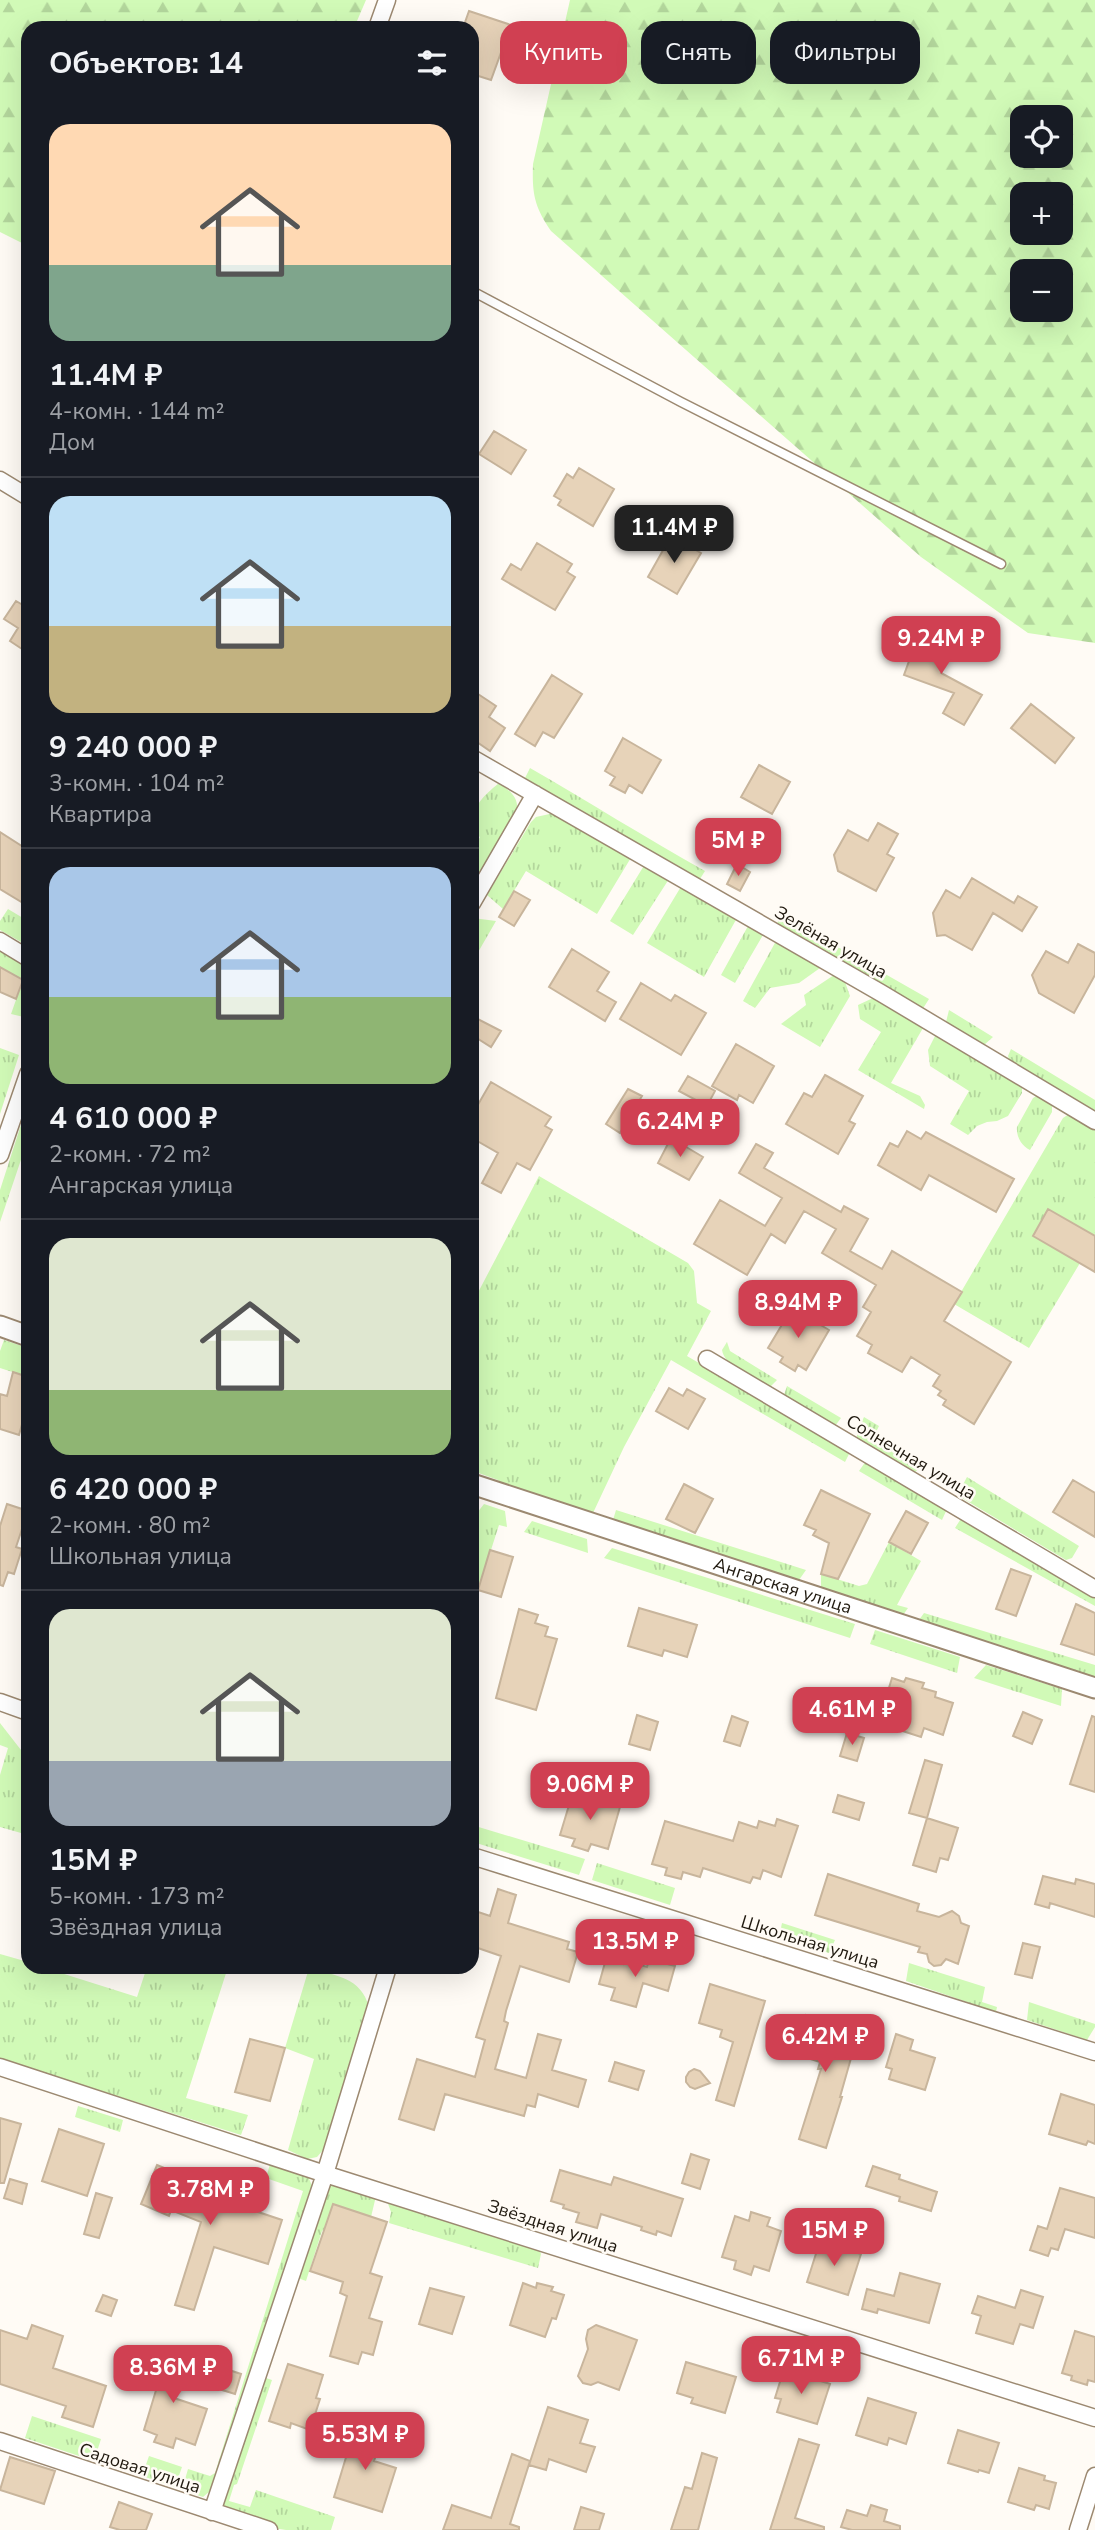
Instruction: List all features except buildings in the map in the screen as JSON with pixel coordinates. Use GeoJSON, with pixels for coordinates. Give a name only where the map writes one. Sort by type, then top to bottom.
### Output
{"type":"FeatureCollection","features":[{"type":"Feature","properties":{"kind":"street"},"geometry":{"type":"LineString","coordinates":[[380,21],[387,0]]}},
{"type":"Feature","properties":{"kind":"street"},"geometry":{"type":"LineString","coordinates":[[0,480],[21,493]]}},
{"type":"Feature","properties":{"kind":"street","name":"Зелёная улица"},"geometry":{"type":"LineString","coordinates":[[479,762],[833,965],[1095,1121]]}},
{"type":"Feature","properties":{"kind":"street"},"geometry":{"type":"LineString","coordinates":[[479,891],[535,794]]}},
{"type":"Feature","properties":{"kind":"street"},"geometry":{"type":"LineString","coordinates":[[0,941],[21,954]]}},
{"type":"Feature","properties":{"kind":"street"},"geometry":{"type":"LineString","coordinates":[[0,1155],[21,1094]]}},
{"type":"Feature","properties":{"kind":"street"},"geometry":{"type":"LineString","coordinates":[[0,1326],[21,1334]]}},
{"type":"Feature","properties":{"kind":"street","name":"Солнечная улица"},"geometry":{"type":"LineString","coordinates":[[707,1359],[1095,1589]]}},
{"type":"Feature","properties":{"kind":"street","name":"Ангарская улица"},"geometry":{"type":"LineString","coordinates":[[479,1486],[1095,1688]]}},
{"type":"Feature","properties":{"kind":"street"},"geometry":{"type":"LineString","coordinates":[[0,1702],[21,1710]]}},
{"type":"Feature","properties":{"kind":"street","name":"Школьная улица"},"geometry":{"type":"LineString","coordinates":[[479,1858],[1095,2052]]}},
{"type":"Feature","properties":{"kind":"street"},"geometry":{"type":"LineString","coordinates":[[212,2512],[325,2174],[386,1974]]}},
{"type":"Feature","properties":{"kind":"street","name":"Звёздная улица"},"geometry":{"type":"LineString","coordinates":[[0,2067],[325,2174],[1095,2418]]}},
{"type":"Feature","properties":{"kind":"street","name":"Садовая улица"},"geometry":{"type":"LineString","coordinates":[[0,2441],[269,2530]]}},
{"type":"Feature","properties":{"kind":"street"},"geometry":{"type":"LineString","coordinates":[[1078,2530],[1095,2476]]}},
{"type":"Feature","properties":{"kind":"lane"},"geometry":{"type":"LineString","coordinates":[[479,295],[681,402],[1000,564]]}},
{"type":"Feature","properties":{"kind":"green space"},"geometry":{"type":"Polygon","coordinates":[[[0,0],[366,0],[357,21],[21,21],[21,242],[0,232],[0,0]]]}},
{"type":"Feature","properties":{"kind":"green space"},"geometry":{"type":"Polygon","coordinates":[[[570,0],[1095,0],[1095,643],[1028,633],[921,557],[551,231],[535,199],[533,164],[551,84],[627,84],[627,21],[565,21],[570,0]]]}},
{"type":"Feature","properties":{"kind":"green space"},"geometry":{"type":"Polygon","coordinates":[[[530,768],[705,871],[700,879],[524,780],[530,768]]]}},
{"type":"Feature","properties":{"kind":"green space"},"geometry":{"type":"Polygon","coordinates":[[[499,783],[515,798],[517,812],[479,878],[479,803],[499,783]]]}},
{"type":"Feature","properties":{"kind":"green space"},"geometry":{"type":"Polygon","coordinates":[[[554,813],[632,856],[597,914],[526,871],[503,909],[487,895],[531,822],[536,817],[554,813]]]}},
{"type":"Feature","properties":{"kind":"green space"},"geometry":{"type":"Polygon","coordinates":[[[645,864],[669,879],[633,935],[610,921],[645,864]]]}},
{"type":"Feature","properties":{"kind":"green space"},"geometry":{"type":"Polygon","coordinates":[[[682,885],[737,918],[704,977],[647,943],[682,885]]]}},
{"type":"Feature","properties":{"kind":"green space"},"geometry":{"type":"Polygon","coordinates":[[[8,909],[21,917],[21,942],[0,930],[0,921],[8,909]]]}},
{"type":"Feature","properties":{"kind":"green space"},"geometry":{"type":"Polygon","coordinates":[[[780,914],[929,999],[922,1010],[777,925],[780,914]]]}},
{"type":"Feature","properties":{"kind":"green space"},"geometry":{"type":"Polygon","coordinates":[[[479,919],[496,921],[479,951],[479,919]]]}},
{"type":"Feature","properties":{"kind":"green space"},"geometry":{"type":"Polygon","coordinates":[[[748,926],[763,935],[735,983],[721,975],[748,926]]]}},
{"type":"Feature","properties":{"kind":"green space"},"geometry":{"type":"Polygon","coordinates":[[[776,941],[820,968],[799,983],[770,988],[755,1008],[743,1001],[776,941]]]}},
{"type":"Feature","properties":{"kind":"green space"},"geometry":{"type":"Polygon","coordinates":[[[0,947],[21,962],[21,979],[0,967],[0,947]]]}},
{"type":"Feature","properties":{"kind":"green space"},"geometry":{"type":"Polygon","coordinates":[[[834,975],[845,982],[850,996],[820,1047],[781,1024],[806,1005],[804,995],[834,975]]]}},
{"type":"Feature","properties":{"kind":"green space"},"geometry":{"type":"Polygon","coordinates":[[[21,986],[21,1016],[11,1014],[21,986]]]}},
{"type":"Feature","properties":{"kind":"green space"},"geometry":{"type":"Polygon","coordinates":[[[873,998],[923,1028],[891,1083],[920,1096],[925,1105],[924,1109],[858,1070],[881,1032],[860,1019],[858,1005],[873,998]]]}},
{"type":"Feature","properties":{"kind":"green space"},"geometry":{"type":"Polygon","coordinates":[[[949,1010],[993,1037],[984,1045],[946,1022],[949,1010]]]}},
{"type":"Feature","properties":{"kind":"green space"},"geometry":{"type":"Polygon","coordinates":[[[936,1034],[1022,1086],[1022,1093],[1008,1116],[977,1126],[968,1135],[950,1124],[969,1091],[930,1066],[928,1050],[936,1034]]]}},
{"type":"Feature","properties":{"kind":"green space"},"geometry":{"type":"Polygon","coordinates":[[[0,1048],[19,1055],[0,1114],[0,1048]]]}},
{"type":"Feature","properties":{"kind":"green space"},"geometry":{"type":"Polygon","coordinates":[[[1011,1049],[1095,1100],[1095,1112],[1010,1062],[1008,1056],[1011,1049]]]}},
{"type":"Feature","properties":{"kind":"green space"},"geometry":{"type":"Polygon","coordinates":[[[1038,1095],[1052,1105],[1052,1112],[1030,1150],[1020,1141],[1017,1127],[1033,1098],[1038,1095]]]}},
{"type":"Feature","properties":{"kind":"green space"},"geometry":{"type":"Polygon","coordinates":[[[1069,1114],[1095,1130],[1095,1238],[1029,1348],[954,1304],[1063,1118],[1069,1114]]]}},
{"type":"Feature","properties":{"kind":"green space"},"geometry":{"type":"Polygon","coordinates":[[[21,1125],[21,1160],[0,1222],[0,1190],[21,1125]]]}},
{"type":"Feature","properties":{"kind":"green space"},"geometry":{"type":"Polygon","coordinates":[[[539,1176],[688,1263],[694,1271],[697,1303],[711,1311],[687,1356],[850,1452],[845,1462],[671,1360],[624,1447],[593,1513],[501,1484],[498,1480],[479,1473],[479,1291],[539,1176]]]}},
{"type":"Feature","properties":{"kind":"green space"},"geometry":{"type":"Polygon","coordinates":[[[4,1340],[21,1346],[21,1375],[0,1368],[0,1351],[4,1340]]]}},
{"type":"Feature","properties":{"kind":"green space"},"geometry":{"type":"Polygon","coordinates":[[[727,1342],[730,1351],[777,1380],[770,1387],[735,1368],[722,1350],[727,1342]]]}},
{"type":"Feature","properties":{"kind":"green space"},"geometry":{"type":"Polygon","coordinates":[[[787,1386],[841,1418],[835,1426],[784,1395],[787,1386]]]}},
{"type":"Feature","properties":{"kind":"green space"},"geometry":{"type":"Polygon","coordinates":[[[864,1417],[879,1426],[873,1438],[921,1467],[915,1472],[857,1438],[864,1417]]]}},
{"type":"Feature","properties":{"kind":"green space"},"geometry":{"type":"Polygon","coordinates":[[[866,1461],[947,1509],[942,1520],[859,1471],[866,1461]]]}},
{"type":"Feature","properties":{"kind":"green space"},"geometry":{"type":"Polygon","coordinates":[[[967,1477],[1079,1546],[1072,1558],[1066,1560],[962,1498],[959,1492],[967,1477]]]}},
{"type":"Feature","properties":{"kind":"green space"},"geometry":{"type":"Polygon","coordinates":[[[484,1504],[505,1511],[507,1527],[499,1525],[479,1587],[479,1510],[484,1504]]]}},
{"type":"Feature","properties":{"kind":"green space"},"geometry":{"type":"Polygon","coordinates":[[[616,1510],[806,1570],[799,1580],[613,1520],[616,1510]]]}},
{"type":"Feature","properties":{"kind":"green space"},"geometry":{"type":"Polygon","coordinates":[[[962,1517],[1095,1597],[1095,1606],[955,1528],[962,1517]]]}},
{"type":"Feature","properties":{"kind":"green space"},"geometry":{"type":"Polygon","coordinates":[[[532,1521],[587,1539],[588,1553],[524,1532],[532,1521]]]}},
{"type":"Feature","properties":{"kind":"green space"},"geometry":{"type":"Polygon","coordinates":[[[889,1542],[921,1561],[897,1605],[908,1608],[903,1615],[821,1588],[821,1574],[859,1586],[867,1584],[889,1542]]]}},
{"type":"Feature","properties":{"kind":"green space"},"geometry":{"type":"Polygon","coordinates":[[[612,1548],[855,1624],[850,1638],[604,1558],[612,1548]]]}},
{"type":"Feature","properties":{"kind":"green space"},"geometry":{"type":"Polygon","coordinates":[[[924,1613],[1095,1665],[1095,1677],[919,1620],[924,1613]]]}},
{"type":"Feature","properties":{"kind":"green space"},"geometry":{"type":"Polygon","coordinates":[[[875,1630],[960,1657],[957,1673],[870,1644],[875,1630]]]}},
{"type":"Feature","properties":{"kind":"green space"},"geometry":{"type":"Polygon","coordinates":[[[986,1665],[1062,1689],[1061,1706],[974,1678],[986,1665]]]}},
{"type":"Feature","properties":{"kind":"green space"},"geometry":{"type":"Polygon","coordinates":[[[0,1723],[21,1750],[21,1833],[0,1827],[0,1775],[8,1748],[0,1745],[0,1723]]]}},
{"type":"Feature","properties":{"kind":"green space"},"geometry":{"type":"Polygon","coordinates":[[[479,1827],[585,1859],[579,1875],[479,1844],[479,1827]]]}},
{"type":"Feature","properties":{"kind":"green space"},"geometry":{"type":"Polygon","coordinates":[[[597,1863],[675,1888],[670,1905],[592,1880],[597,1863]]]}},
{"type":"Feature","properties":{"kind":"green space"},"geometry":{"type":"Polygon","coordinates":[[[782,1923],[835,1940],[829,1953],[779,1937],[782,1923]]]}},
{"type":"Feature","properties":{"kind":"green space"},"geometry":{"type":"Polygon","coordinates":[[[0,1954],[21,1960],[21,1974],[64,1974],[137,1997],[145,1974],[226,1974],[186,2098],[248,2115],[241,2135],[0,2059],[0,1954]]]}},
{"type":"Feature","properties":{"kind":"green space"},"geometry":{"type":"Polygon","coordinates":[[[909,1963],[985,1987],[982,2002],[997,2007],[996,2012],[906,1981],[909,1963]]]}},
{"type":"Feature","properties":{"kind":"green space"},"geometry":{"type":"Polygon","coordinates":[[[307,1974],[338,1976],[360,1989],[369,2007],[324,2149],[317,2157],[307,2159],[288,2150],[314,2059],[285,2048],[307,1974]]]}},
{"type":"Feature","properties":{"kind":"green space"},"geometry":{"type":"Polygon","coordinates":[[[1029,2002],[1095,2024],[1095,2027],[1087,2040],[1027,2020],[1029,2002]]]}},
{"type":"Feature","properties":{"kind":"green space"},"geometry":{"type":"Polygon","coordinates":[[[78,2106],[123,2120],[120,2132],[75,2117],[78,2106]]]}},
{"type":"Feature","properties":{"kind":"green space"},"geometry":{"type":"Polygon","coordinates":[[[270,2164],[308,2176],[312,2186],[220,2477],[216,2486],[203,2497],[182,2490],[188,2469],[210,2476],[215,2473],[303,2191],[266,2178],[270,2164]]]}},
{"type":"Feature","properties":{"kind":"green space"},"geometry":{"type":"Polygon","coordinates":[[[332,2183],[376,2196],[371,2217],[322,2231],[306,2281],[298,2278],[328,2186],[332,2183]]]}},
{"type":"Feature","properties":{"kind":"green space"},"geometry":{"type":"Polygon","coordinates":[[[387,2201],[539,2249],[541,2254],[538,2268],[389,2223],[391,2212],[387,2201]]]}},
{"type":"Feature","properties":{"kind":"green space"},"geometry":{"type":"Polygon","coordinates":[[[263,2377],[272,2380],[229,2501],[250,2507],[256,2490],[335,2517],[331,2530],[286,2530],[270,2527],[233,2512],[222,2502],[263,2377]]]}},
{"type":"Feature","properties":{"kind":"green space"},"geometry":{"type":"Polygon","coordinates":[[[32,2416],[101,2439],[94,2461],[25,2438],[32,2416]]]}},
{"type":"Feature","properties":{"kind":"green space"},"geometry":{"type":"Polygon","coordinates":[[[149,2456],[182,2467],[175,2487],[142,2476],[149,2456]]]}}]}
